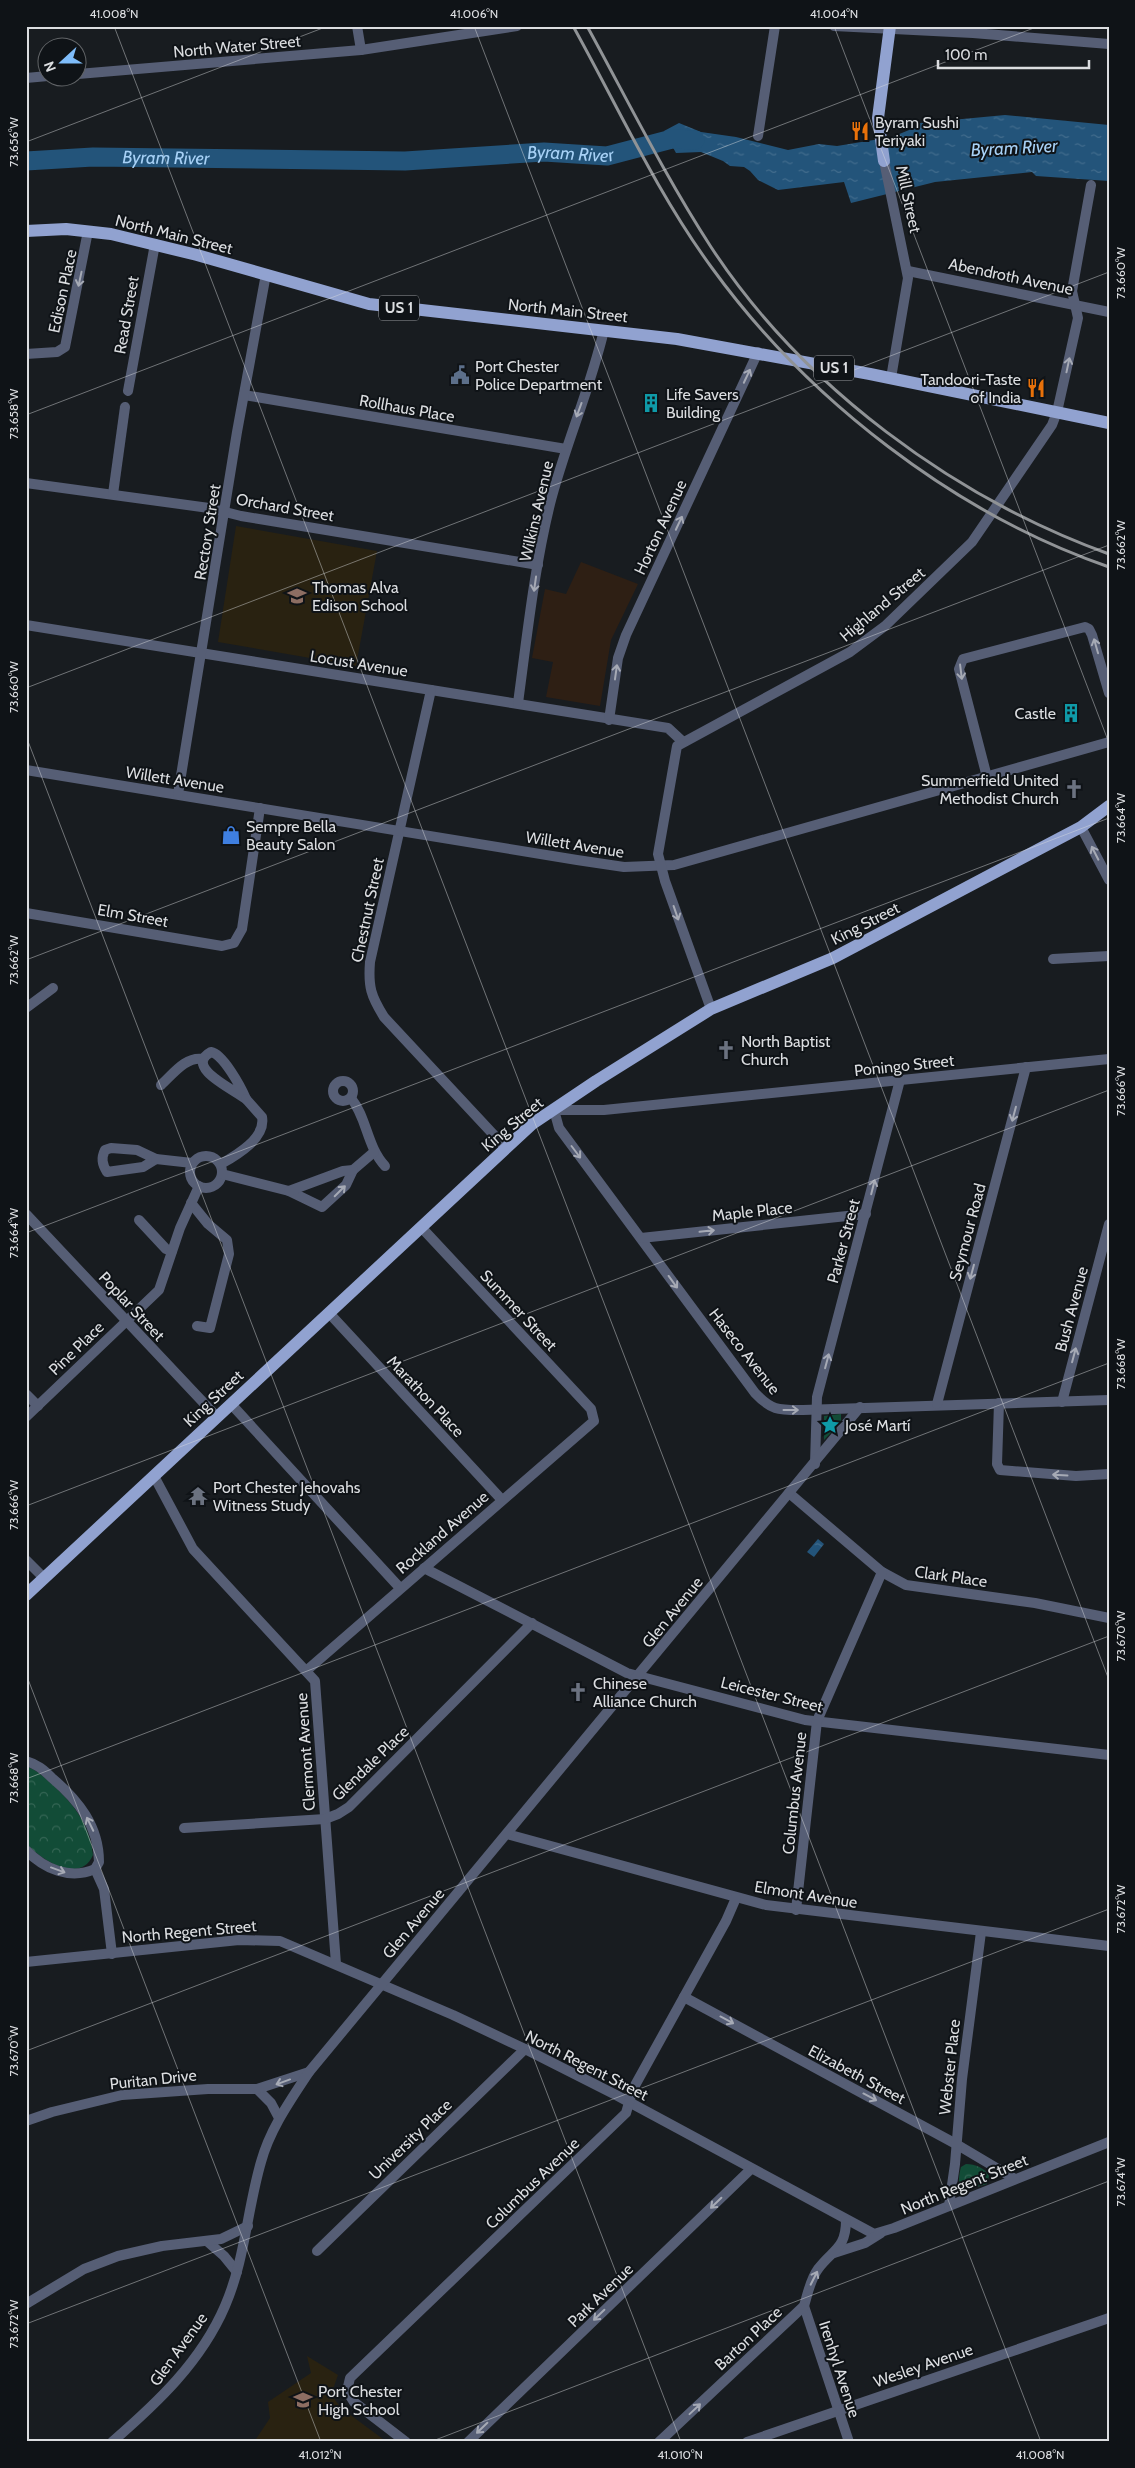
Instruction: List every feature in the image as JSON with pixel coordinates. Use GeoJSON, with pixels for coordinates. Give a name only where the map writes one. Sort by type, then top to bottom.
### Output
{"type":"FeatureCollection","features":[{"type":"Feature","properties":{"kind":"main road","name":"Mill Street"},"geometry":{"type":"LineString","coordinates":[[884,161],[878,125],[890,27]]}},
{"type":"Feature","properties":{"kind":"main road","name":"North Main Street"},"geometry":{"type":"LineString","coordinates":[[26,231],[88,231],[155,244],[350,299],[384,306],[677,338],[891,378],[1109,424]]}},
{"type":"Feature","properties":{"kind":"main road","name":"King Street"},"geometry":{"type":"LineString","coordinates":[[26,1595],[532,1124],[671,1033],[711,1010],[833,958],[1080,827],[1109,806]]}},
{"type":"Feature","properties":{"kind":"street"},"geometry":{"type":"LineString","coordinates":[[357,26],[361,50]]}},
{"type":"Feature","properties":{"kind":"street","name":"North Water Street"},"geometry":{"type":"LineString","coordinates":[[88,73],[361,50],[517,26]]}},
{"type":"Feature","properties":{"kind":"street"},"geometry":{"type":"LineString","coordinates":[[758,136],[775,26]]}},
{"type":"Feature","properties":{"kind":"street"},"geometry":{"type":"LineString","coordinates":[[834,26],[1007,31],[1109,44]]}},
{"type":"Feature","properties":{"kind":"street","name":"Mill Street"},"geometry":{"type":"LineString","coordinates":[[884,161],[908,271],[906,296],[891,378]]}},
{"type":"Feature","properties":{"kind":"street","name":"Highland Street"},"geometry":{"type":"LineString","coordinates":[[682,742],[850,652],[903,610],[972,542],[1047,433],[1057,412],[1078,318],[1072,291],[1091,185]]}},
{"type":"Feature","properties":{"kind":"street","name":"Edison Place"},"geometry":{"type":"LineString","coordinates":[[26,354],[57,352],[65,347],[88,231]]}},
{"type":"Feature","properties":{"kind":"street","name":"Read Street"},"geometry":{"type":"LineString","coordinates":[[128,391],[155,244]]}},
{"type":"Feature","properties":{"kind":"street","name":"Abendroth Avenue"},"geometry":{"type":"LineString","coordinates":[[908,271],[1109,312]]}},
{"type":"Feature","properties":{"kind":"street","name":"Rectory Street"},"geometry":{"type":"LineString","coordinates":[[178,794],[203,653],[244,395],[266,274]]}},
{"type":"Feature","properties":{"kind":"street","name":"Wilkins Avenue"},"geometry":{"type":"LineString","coordinates":[[518,703],[538,565],[550,506],[566,449],[596,363],[604,330]]}},
{"type":"Feature","properties":{"kind":"street","name":"Horton Avenue"},"geometry":{"type":"LineString","coordinates":[[609,720],[618,658],[626,635],[758,352]]}},
{"type":"Feature","properties":{"kind":"street","name":"Rollhaus Place"},"geometry":{"type":"LineString","coordinates":[[244,395],[566,449]]}},
{"type":"Feature","properties":{"kind":"street"},"geometry":{"type":"LineString","coordinates":[[113,494],[126,407]]}},
{"type":"Feature","properties":{"kind":"street","name":"Orchard Street"},"geometry":{"type":"LineString","coordinates":[[26,483],[113,494],[538,565]]}},
{"type":"Feature","properties":{"kind":"street","name":"Locust Avenue"},"geometry":{"type":"LineString","coordinates":[[26,625],[668,728],[682,742]]}},
{"type":"Feature","properties":{"kind":"street"},"geometry":{"type":"LineString","coordinates":[[987,776],[960,669],[963,659],[1085,627],[1090,629],[1109,693]]}},
{"type":"Feature","properties":{"kind":"street","name":"Chestnut Street"},"geometry":{"type":"LineString","coordinates":[[431,690],[370,962],[368,982],[372,998],[384,1017],[506,1148]]}},
{"type":"Feature","properties":{"kind":"street"},"geometry":{"type":"LineString","coordinates":[[682,742],[677,746],[673,759],[658,854],[711,1010]]}},
{"type":"Feature","properties":{"kind":"street","name":"Willett Avenue"},"geometry":{"type":"LineString","coordinates":[[26,770],[624,867],[661,866],[1109,742]]}},
{"type":"Feature","properties":{"kind":"street","name":"Elm Street"},"geometry":{"type":"LineString","coordinates":[[26,913],[222,946],[234,943],[242,929],[260,808]]}},
{"type":"Feature","properties":{"kind":"street"},"geometry":{"type":"LineString","coordinates":[[1080,827],[1109,880]]}},
{"type":"Feature","properties":{"kind":"street"},"geometry":{"type":"LineString","coordinates":[[1053,959],[1109,956]]}},
{"type":"Feature","properties":{"kind":"street"},"geometry":{"type":"LineString","coordinates":[[26,1008],[53,988]]}},
{"type":"Feature","properties":{"kind":"street"},"geometry":{"type":"LineString","coordinates":[[161,1085],[187,1061],[194,1057],[203,1058],[211,1052],[219,1056],[239,1083],[246,1099],[262,1117],[262,1128],[257,1136],[221,1169],[220,1181],[212,1187],[199,1186],[191,1178],[192,1162]]}},
{"type":"Feature","properties":{"kind":"street"},"geometry":{"type":"LineString","coordinates":[[203,1058],[202,1064],[204,1069],[227,1088],[246,1099]]}},
{"type":"Feature","properties":{"kind":"street","name":"Poningo Street"},"geometry":{"type":"LineString","coordinates":[[554,1110],[604,1110],[1109,1059]]}},
{"type":"Feature","properties":{"kind":"street","name":"Seymour Road"},"geometry":{"type":"LineString","coordinates":[[937,1404],[1026,1067]]}},
{"type":"Feature","properties":{"kind":"street","name":"Parker Street"},"geometry":{"type":"LineString","coordinates":[[816,1409],[817,1397],[900,1080]]}},
{"type":"Feature","properties":{"kind":"street"},"geometry":{"type":"LineString","coordinates":[[351,1098],[356,1105],[374,1152],[385,1166]]}},
{"type":"Feature","properties":{"kind":"street","name":"Haseco Avenue"},"geometry":{"type":"LineString","coordinates":[[554,1110],[559,1128],[755,1394],[766,1405],[775,1410],[1109,1400]]}},
{"type":"Feature","properties":{"kind":"street"},"geometry":{"type":"LineString","coordinates":[[156,1159],[143,1167],[113,1173],[107,1172],[103,1165],[102,1156],[105,1150],[111,1148],[136,1150],[156,1159],[192,1162],[206,1155],[213,1157],[221,1169],[289,1191],[322,1207],[346,1185],[353,1170],[374,1152]]}},
{"type":"Feature","properties":{"kind":"street"},"geometry":{"type":"LineString","coordinates":[[289,1191],[343,1171],[353,1170]]}},
{"type":"Feature","properties":{"kind":"street","name":"Pine Place"},"geometry":{"type":"LineString","coordinates":[[26,1417],[159,1290],[172,1251],[199,1186]]}},
{"type":"Feature","properties":{"kind":"street"},"geometry":{"type":"LineString","coordinates":[[191,1203],[208,1224],[227,1240],[229,1245],[229,1254],[210,1328],[197,1326]]}},
{"type":"Feature","properties":{"kind":"street","name":"Poplar Street"},"geometry":{"type":"LineString","coordinates":[[26,1214],[217,1417]]}},
{"type":"Feature","properties":{"kind":"street","name":"Maple Place"},"geometry":{"type":"LineString","coordinates":[[641,1238],[866,1214]]}},
{"type":"Feature","properties":{"kind":"street"},"geometry":{"type":"LineString","coordinates":[[139,1220],[166,1249],[172,1251]]}},
{"type":"Feature","properties":{"kind":"street","name":"Bush Avenue"},"geometry":{"type":"LineString","coordinates":[[1062,1402],[1109,1224]]}},
{"type":"Feature","properties":{"kind":"street","name":"Summer Street"},"geometry":{"type":"LineString","coordinates":[[421,1227],[595,1414]]}},
{"type":"Feature","properties":{"kind":"street","name":"Marathon Place"},"geometry":{"type":"LineString","coordinates":[[329,1312],[502,1500]]}},
{"type":"Feature","properties":{"kind":"street"},"geometry":{"type":"LineString","coordinates":[[26,1394],[38,1406]]}},
{"type":"Feature","properties":{"kind":"street"},"geometry":{"type":"LineString","coordinates":[[999,1403],[997,1464],[1000,1470],[1076,1476],[1109,1474]]}},
{"type":"Feature","properties":{"kind":"street"},"geometry":{"type":"LineString","coordinates":[[231,1404],[400,1588]]}},
{"type":"Feature","properties":{"kind":"street","name":"Glen Avenue"},"geometry":{"type":"LineString","coordinates":[[112,2442],[162,2397],[185,2370],[216,2325],[237,2272],[261,2160],[279,2118],[309,2072],[815,1464],[860,1407]]}},
{"type":"Feature","properties":{"kind":"street"},"geometry":{"type":"LineString","coordinates":[[815,1464],[816,1409]]}},
{"type":"Feature","properties":{"kind":"street","name":"Rockland Avenue"},"geometry":{"type":"LineString","coordinates":[[306,1671],[590,1426],[594,1421],[595,1414]]}},
{"type":"Feature","properties":{"kind":"street","name":"Clermont Avenue"},"geometry":{"type":"LineString","coordinates":[[154,1476],[193,1549],[315,1681],[336,1964]]}},
{"type":"Feature","properties":{"kind":"street","name":"Clark Place"},"geometry":{"type":"LineString","coordinates":[[789,1493],[882,1572],[906,1585],[1035,1603],[1109,1618]]}},
{"type":"Feature","properties":{"kind":"street"},"geometry":{"type":"LineString","coordinates":[[26,1560],[44,1578]]}},
{"type":"Feature","properties":{"kind":"street","name":"Leicester Street"},"geometry":{"type":"LineString","coordinates":[[424,1568],[627,1673],[817,1721],[1109,1755]]}},
{"type":"Feature","properties":{"kind":"street","name":"Columbus Avenue"},"geometry":{"type":"LineString","coordinates":[[796,1910],[817,1721],[882,1572]]}},
{"type":"Feature","properties":{"kind":"street","name":"Glendale Place"},"geometry":{"type":"LineString","coordinates":[[184,1828],[325,1819],[350,1807],[532,1623]]}},
{"type":"Feature","properties":{"kind":"street"},"geometry":{"type":"LineString","coordinates":[[26,1761],[39,1766],[63,1787],[78,1804],[91,1823],[99,1853],[99,1862],[95,1869],[78,1874],[62,1872],[41,1863],[26,1850]]}},
{"type":"Feature","properties":{"kind":"street","name":"Elmont Avenue"},"geometry":{"type":"LineString","coordinates":[[507,1834],[736,1898],[796,1910],[1109,1946]]}},
{"type":"Feature","properties":{"kind":"street"},"geometry":{"type":"LineString","coordinates":[[95,1869],[104,1888],[112,1954]]}},
{"type":"Feature","properties":{"kind":"street","name":"Columbus Avenue"},"geometry":{"type":"LineString","coordinates":[[406,2442],[354,2402],[347,2391],[350,2378],[626,2113],[633,2089],[726,1922],[736,1898]]}},
{"type":"Feature","properties":{"kind":"street","name":"Webster Place"},"geometry":{"type":"LineString","coordinates":[[949,2206],[981,1932]]}},
{"type":"Feature","properties":{"kind":"street","name":"North Regent Street"},"geometry":{"type":"LineString","coordinates":[[26,1962],[263,1939],[280,1941],[336,1964],[525,2049],[752,2169],[866,2232],[881,2233],[1109,2142]]}},
{"type":"Feature","properties":{"kind":"street","name":"Elizabeth Street"},"geometry":{"type":"LineString","coordinates":[[684,1997],[956,2144],[1015,2179]]}},
{"type":"Feature","properties":{"kind":"street","name":"University Place"},"geometry":{"type":"LineString","coordinates":[[317,2251],[525,2049]]}},
{"type":"Feature","properties":{"kind":"street","name":"Puritan Drive"},"geometry":{"type":"LineString","coordinates":[[26,2121],[52,2112],[122,2095],[208,2089],[257,2089],[309,2072]]}},
{"type":"Feature","properties":{"kind":"street"},"geometry":{"type":"LineString","coordinates":[[257,2089],[272,2103],[279,2118]]}},
{"type":"Feature","properties":{"kind":"street","name":"Park Avenue"},"geometry":{"type":"LineString","coordinates":[[468,2442],[752,2169]]}},
{"type":"Feature","properties":{"kind":"street","name":"Barton Place"},"geometry":{"type":"LineString","coordinates":[[663,2439],[804,2306],[811,2281],[819,2268],[845,2239],[846,2220]]}},
{"type":"Feature","properties":{"kind":"street"},"geometry":{"type":"LineString","coordinates":[[26,2304],[84,2269],[118,2256],[162,2246],[221,2239],[248,2226]]}},
{"type":"Feature","properties":{"kind":"street","name":"Barton Place"},"geometry":{"type":"LineString","coordinates":[[834,2253],[864,2243],[881,2233]]}},
{"type":"Feature","properties":{"kind":"street"},"geometry":{"type":"LineString","coordinates":[[208,2242],[224,2256],[237,2272]]}},
{"type":"Feature","properties":{"kind":"street","name":"Irenhyl Avenue"},"geometry":{"type":"LineString","coordinates":[[804,2306],[849,2442]]}},
{"type":"Feature","properties":{"kind":"street","name":"Wesley Avenue"},"geometry":{"type":"LineString","coordinates":[[747,2442],[1109,2318]]}},
{"type":"Feature","properties":{"kind":"shaded area","name":"Thomas Alva Edison School"},"geometry":{"type":"Polygon","coordinates":[[[236,526],[377,551],[356,666],[218,642],[236,526]]]}},
{"type":"Feature","properties":{"kind":"shaded area"},"geometry":{"type":"Polygon","coordinates":[[[581,562],[638,584],[611,640],[600,706],[546,697],[553,662],[532,658],[545,589],[566,594],[581,562]]]}},
{"type":"Feature","properties":{"kind":"shaded area","name":"Port Chester High School"},"geometry":{"type":"Polygon","coordinates":[[[307,2356],[338,2375],[333,2389],[333,2397],[341,2408],[387,2442],[254,2442],[270,2418],[268,2402],[311,2373],[307,2356]]]}},
{"type":"Feature","properties":{"kind":"green space"},"geometry":{"type":"Polygon","coordinates":[[[841,1414],[841,1422],[824,1440],[824,1416],[841,1414]]]}},
{"type":"Feature","properties":{"kind":"green space"},"geometry":{"type":"Polygon","coordinates":[[[26,1766],[38,1772],[69,1801],[85,1825],[89,1834],[93,1855],[87,1864],[79,1868],[70,1869],[60,1867],[41,1856],[26,1843],[26,1766]]]}},
{"type":"Feature","properties":{"kind":"green space"},"geometry":{"type":"Polygon","coordinates":[[[966,2164],[976,2166],[985,2171],[989,2176],[987,2184],[963,2191],[959,2183],[959,2177],[961,2167],[966,2164]]]}},
{"type":"Feature","properties":{"kind":"water"},"geometry":{"type":"Polygon","coordinates":[[[1005,115],[1109,125],[1109,181],[1036,176],[1032,172],[935,182],[851,203],[844,182],[778,190],[758,180],[744,167],[730,166],[701,152],[676,153],[664,131],[679,123],[701,132],[736,137],[788,150],[819,144],[837,146],[892,137],[914,128],[920,123],[1005,115]]]}},
{"type":"Feature","properties":{"kind":"water"},"geometry":{"type":"Polygon","coordinates":[[[818,1539],[824,1544],[814,1557],[807,1552],[818,1539]]]}},
{"type":"Feature","properties":{"kind":"waterway","name":"Byram River"},"geometry":{"type":"LineString","coordinates":[[26,161],[93,157],[405,161],[544,152],[607,156],[672,139],[695,140]]}},
{"type":"Feature","properties":{"kind":"railway"},"geometry":{"type":"LineString","coordinates":[[573,26],[673,210],[712,268],[750,316],[792,363],[888,447],[941,484],[995,516],[1052,544],[1109,567]]}},
{"type":"Feature","properties":{"kind":"railway"},"geometry":{"type":"LineString","coordinates":[[587,26],[662,166],[711,247],[748,298],[790,346],[836,390],[886,432],[939,469],[994,502],[1051,530],[1109,554]]}},
{"type":"Feature","properties":{"kind":"place","name":"Byram Sushi Teriyaki"},"geometry":{"type":"Point","coordinates":[860,131]}},
{"type":"Feature","properties":{"kind":"place","name":"Port Chester Police Department"},"geometry":{"type":"Point","coordinates":[460,375]}},
{"type":"Feature","properties":{"kind":"place","name":"Tandoori-Taste of India"},"geometry":{"type":"Point","coordinates":[1036,388]}},
{"type":"Feature","properties":{"kind":"place","name":"Life Savers Building"},"geometry":{"type":"Point","coordinates":[651,403]}},
{"type":"Feature","properties":{"kind":"place","name":"Thomas Alva Edison School"},"geometry":{"type":"Point","coordinates":[297,596]}},
{"type":"Feature","properties":{"kind":"place","name":"Castle"},"geometry":{"type":"Point","coordinates":[1071,713]}},
{"type":"Feature","properties":{"kind":"place","name":"Summerfield United Methodist Church"},"geometry":{"type":"Point","coordinates":[1074,789]}},
{"type":"Feature","properties":{"kind":"place","name":"Sempre Bella Beauty Salon"},"geometry":{"type":"Point","coordinates":[231,835]}},
{"type":"Feature","properties":{"kind":"place","name":"North Baptist Church"},"geometry":{"type":"Point","coordinates":[726,1050]}},
{"type":"Feature","properties":{"kind":"place","name":"José Martí"},"geometry":{"type":"Point","coordinates":[830,1425]}},
{"type":"Feature","properties":{"kind":"place","name":"Port Chester Jehovahs Witness Study"},"geometry":{"type":"Point","coordinates":[198,1496]}},
{"type":"Feature","properties":{"kind":"place","name":"Chinese Alliance Church"},"geometry":{"type":"Point","coordinates":[578,1692]}},
{"type":"Feature","properties":{"kind":"place","name":"Port Chester High School"},"geometry":{"type":"Point","coordinates":[303,2400]}}]}
